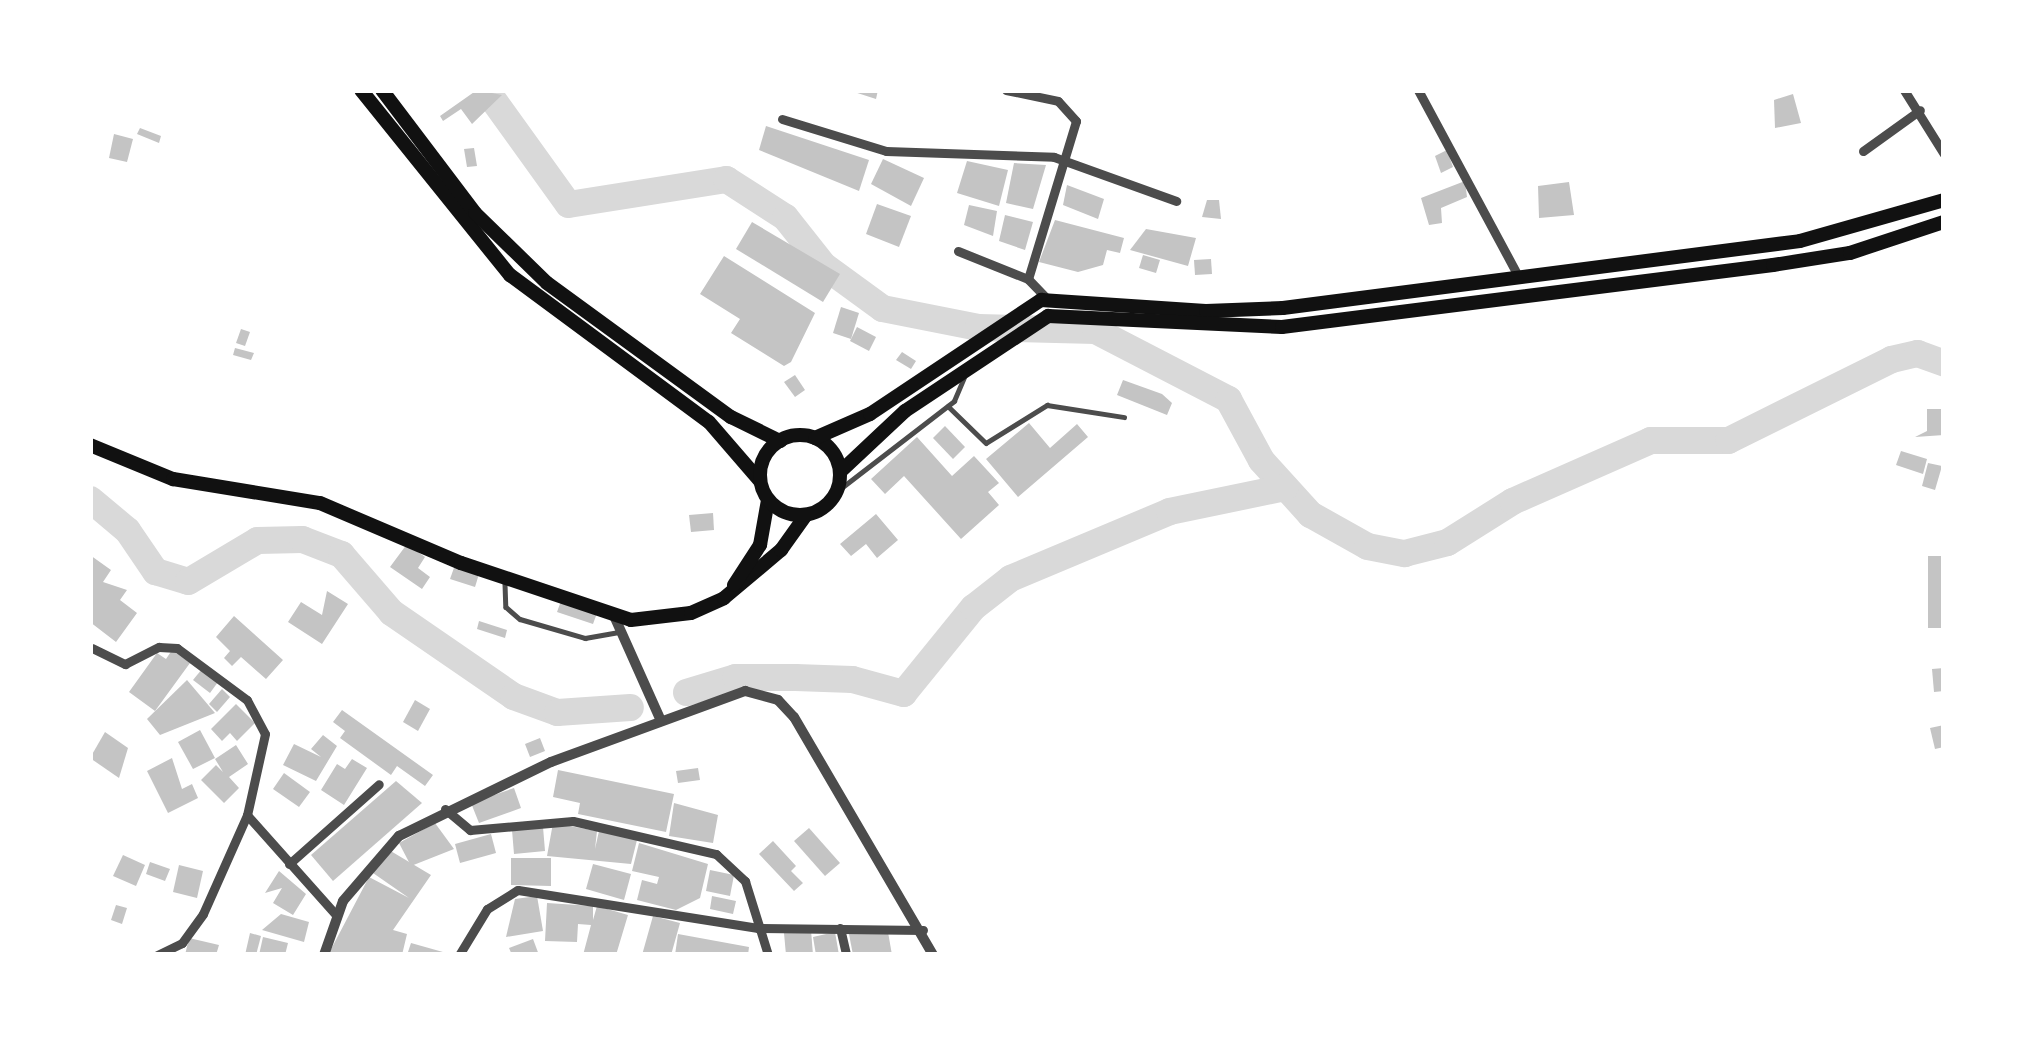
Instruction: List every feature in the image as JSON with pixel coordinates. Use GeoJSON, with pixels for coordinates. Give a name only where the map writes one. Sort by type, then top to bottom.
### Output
{"type":"FeatureCollection","features":[{"type":"Feature","properties":{"kind":"main road"},"geometry":{"type":"LineString","coordinates":[[361,90],[510,275],[709,422],[760,481],[768,500],[760,544],[724,598]]}},
{"type":"Feature","properties":{"kind":"main road"},"geometry":{"type":"LineString","coordinates":[[382,90],[475,213],[532,270],[731,417],[780,440],[814,438],[879,409],[976,337],[1047,299],[1229,311],[1800,241],[1944,200]]}},
{"type":"Feature","properties":{"kind":"main road"},"geometry":{"type":"LineString","coordinates":[[90,445],[173,479],[320,503],[620,623],[670,618],[724,598],[781,550],[806,515],[836,491],[840,472],[879,431],[1038,320],[1071,314],[1196,328],[1282,328],[1811,259],[1944,222]]}},
{"type":"Feature","properties":{"kind":"main road"},"geometry":{"type":"LineString","coordinates":[[814,438],[840,472]]}},
{"type":"Feature","properties":{"kind":"main road"},"geometry":{"type":"LineString","coordinates":[[760,481],[762,460],[780,440]]}},
{"type":"Feature","properties":{"kind":"main road"},"geometry":{"type":"LineString","coordinates":[[768,500],[806,515]]}},
{"type":"Feature","properties":{"kind":"street"},"geometry":{"type":"LineString","coordinates":[[1006,90],[1066,106],[1077,131],[1028,279]]}},
{"type":"Feature","properties":{"kind":"street"},"geometry":{"type":"LineString","coordinates":[[1418,90],[1518,276]]}},
{"type":"Feature","properties":{"kind":"street"},"geometry":{"type":"LineString","coordinates":[[1904,90],[1944,154]]}},
{"type":"Feature","properties":{"kind":"street"},"geometry":{"type":"LineString","coordinates":[[1863,152],[1920,110]]}},
{"type":"Feature","properties":{"kind":"street"},"geometry":{"type":"LineString","coordinates":[[782,119],[886,152],[1068,160],[1176,201]]}},
{"type":"Feature","properties":{"kind":"street"},"geometry":{"type":"LineString","coordinates":[[958,251],[1028,279],[1047,299]]}},
{"type":"Feature","properties":{"kind":"street"},"geometry":{"type":"LineString","coordinates":[[620,623],[661,722]]}},
{"type":"Feature","properties":{"kind":"street"},"geometry":{"type":"LineString","coordinates":[[92,648],[125,664],[159,647],[177,648],[247,700],[266,745],[247,815],[194,930],[157,955]]}},
{"type":"Feature","properties":{"kind":"street"},"geometry":{"type":"LineString","coordinates":[[324,955],[336,915],[378,855],[444,809],[733,694],[778,700],[923,930],[933,955]]}},
{"type":"Feature","properties":{"kind":"street"},"geometry":{"type":"LineString","coordinates":[[289,864],[379,784]]}},
{"type":"Feature","properties":{"kind":"street"},"geometry":{"type":"LineString","coordinates":[[444,809],[470,830],[573,821],[716,854],[745,881],[768,955]]}},
{"type":"Feature","properties":{"kind":"street"},"geometry":{"type":"LineString","coordinates":[[247,815],[336,915]]}},
{"type":"Feature","properties":{"kind":"street"},"geometry":{"type":"LineString","coordinates":[[459,955],[487,909],[518,890],[758,928],[923,930]]}},
{"type":"Feature","properties":{"kind":"street"},"geometry":{"type":"LineString","coordinates":[[840,928],[846,955]]}},
{"type":"Feature","properties":{"kind":"lane"},"geometry":{"type":"LineString","coordinates":[[836,491],[948,406],[962,390],[964,370]]}},
{"type":"Feature","properties":{"kind":"lane"},"geometry":{"type":"LineString","coordinates":[[948,406],[986,443],[1046,405],[1124,417]]}},
{"type":"Feature","properties":{"kind":"lane"},"geometry":{"type":"LineString","coordinates":[[506,578],[506,607],[520,619],[585,638],[620,623]]}},
{"type":"Feature","properties":{"kind":"building"},"geometry":{"type":"Polygon","coordinates":[[[477,90],[502,95],[472,124],[461,109],[443,121],[440,116],[477,90]]]}},
{"type":"Feature","properties":{"kind":"building"},"geometry":{"type":"Polygon","coordinates":[[[848,90],[878,90],[876,99],[848,90]]]}},
{"type":"Feature","properties":{"kind":"building"},"geometry":{"type":"Polygon","coordinates":[[[1793,94],[1801,123],[1775,128],[1774,100],[1793,94]]]}},
{"type":"Feature","properties":{"kind":"building"},"geometry":{"type":"Polygon","coordinates":[[[766,126],[869,160],[859,191],[759,150],[766,126]]]}},
{"type":"Feature","properties":{"kind":"building"},"geometry":{"type":"Polygon","coordinates":[[[140,128],[161,136],[159,143],[137,134],[140,128]]]}},
{"type":"Feature","properties":{"kind":"building"},"geometry":{"type":"Polygon","coordinates":[[[114,134],[133,139],[127,162],[109,158],[114,134]]]}},
{"type":"Feature","properties":{"kind":"building"},"geometry":{"type":"Polygon","coordinates":[[[474,148],[477,166],[467,167],[464,149],[474,148]]]}},
{"type":"Feature","properties":{"kind":"building"},"geometry":{"type":"Polygon","coordinates":[[[1447,150],[1453,167],[1441,173],[1435,156],[1447,150]]]}},
{"type":"Feature","properties":{"kind":"building"},"geometry":{"type":"Polygon","coordinates":[[[883,159],[924,178],[911,206],[871,184],[883,159]]]}},
{"type":"Feature","properties":{"kind":"building"},"geometry":{"type":"Polygon","coordinates":[[[967,161],[1008,170],[999,206],[957,193],[967,161]]]}},
{"type":"Feature","properties":{"kind":"building"},"geometry":{"type":"Polygon","coordinates":[[[1014,163],[1046,165],[1033,209],[1006,203],[1014,163]]]}},
{"type":"Feature","properties":{"kind":"building"},"geometry":{"type":"Polygon","coordinates":[[[1465,181],[1467,197],[1441,208],[1442,223],[1429,225],[1421,198],[1465,181]]]}},
{"type":"Feature","properties":{"kind":"building"},"geometry":{"type":"Polygon","coordinates":[[[1569,182],[1574,215],[1539,218],[1538,186],[1569,182]]]}},
{"type":"Feature","properties":{"kind":"building"},"geometry":{"type":"Polygon","coordinates":[[[1067,185],[1104,199],[1098,219],[1063,205],[1067,185]]]}},
{"type":"Feature","properties":{"kind":"building"},"geometry":{"type":"Polygon","coordinates":[[[1207,200],[1219,200],[1221,219],[1202,217],[1207,200]]]}},
{"type":"Feature","properties":{"kind":"building"},"geometry":{"type":"Polygon","coordinates":[[[877,204],[911,216],[899,247],[866,234],[877,204]]]}},
{"type":"Feature","properties":{"kind":"building"},"geometry":{"type":"Polygon","coordinates":[[[969,205],[997,211],[993,236],[964,225],[969,205]]]}},
{"type":"Feature","properties":{"kind":"building"},"geometry":{"type":"Polygon","coordinates":[[[1005,215],[1033,222],[1025,250],[999,241],[1005,215]]]}},
{"type":"Feature","properties":{"kind":"building"},"geometry":{"type":"Polygon","coordinates":[[[1055,220],[1124,238],[1120,253],[1107,250],[1103,265],[1078,272],[1039,262],[1055,220]]]}},
{"type":"Feature","properties":{"kind":"building"},"geometry":{"type":"Polygon","coordinates":[[[752,222],[840,274],[823,302],[736,249],[752,222]]]}},
{"type":"Feature","properties":{"kind":"building"},"geometry":{"type":"Polygon","coordinates":[[[1146,229],[1196,238],[1188,266],[1130,250],[1146,229]]]}},
{"type":"Feature","properties":{"kind":"building"},"geometry":{"type":"Polygon","coordinates":[[[1143,255],[1160,260],[1156,273],[1139,268],[1143,255]]]}},
{"type":"Feature","properties":{"kind":"building"},"geometry":{"type":"Polygon","coordinates":[[[724,256],[815,313],[791,362],[784,366],[731,333],[740,319],[700,294],[724,256]]]}},
{"type":"Feature","properties":{"kind":"building"},"geometry":{"type":"Polygon","coordinates":[[[1211,259],[1212,274],[1195,275],[1194,260],[1211,259]]]}},
{"type":"Feature","properties":{"kind":"building"},"geometry":{"type":"Polygon","coordinates":[[[841,307],[859,313],[851,339],[833,333],[841,307]]]}},
{"type":"Feature","properties":{"kind":"building"},"geometry":{"type":"Polygon","coordinates":[[[857,327],[876,337],[869,351],[850,341],[857,327]]]}},
{"type":"Feature","properties":{"kind":"building"},"geometry":{"type":"Polygon","coordinates":[[[241,329],[250,332],[245,346],[236,343],[241,329]]]}},
{"type":"Feature","properties":{"kind":"building"},"geometry":{"type":"Polygon","coordinates":[[[235,348],[254,353],[251,360],[233,355],[235,348]]]}},
{"type":"Feature","properties":{"kind":"building"},"geometry":{"type":"Polygon","coordinates":[[[902,352],[916,361],[911,369],[896,360],[902,352]]]}},
{"type":"Feature","properties":{"kind":"building"},"geometry":{"type":"Polygon","coordinates":[[[795,375],[805,390],[795,397],[784,382],[795,375]]]}},
{"type":"Feature","properties":{"kind":"building"},"geometry":{"type":"Polygon","coordinates":[[[1123,380],[1162,394],[1172,403],[1167,415],[1117,395],[1123,380]]]}},
{"type":"Feature","properties":{"kind":"building"},"geometry":{"type":"Polygon","coordinates":[[[1927,409],[1944,409],[1944,435],[1915,437],[1927,431],[1927,409]]]}},
{"type":"Feature","properties":{"kind":"building"},"geometry":{"type":"Polygon","coordinates":[[[1029,423],[1050,448],[1077,424],[1088,437],[1018,497],[986,459],[1029,423]]]}},
{"type":"Feature","properties":{"kind":"building"},"geometry":{"type":"Polygon","coordinates":[[[945,426],[965,447],[953,459],[933,438],[945,426]]]}},
{"type":"Feature","properties":{"kind":"building"},"geometry":{"type":"Polygon","coordinates":[[[917,437],[952,476],[974,456],[999,483],[988,492],[999,505],[961,539],[904,476],[885,494],[871,479],[917,437]]]}},
{"type":"Feature","properties":{"kind":"building"},"geometry":{"type":"Polygon","coordinates":[[[1901,451],[1927,459],[1923,474],[1896,465],[1901,451]]]}},
{"type":"Feature","properties":{"kind":"building"},"geometry":{"type":"Polygon","coordinates":[[[1928,463],[1942,466],[1935,490],[1922,486],[1928,463]]]}},
{"type":"Feature","properties":{"kind":"building"},"geometry":{"type":"Polygon","coordinates":[[[713,513],[714,530],[691,532],[689,515],[713,513]]]}},
{"type":"Feature","properties":{"kind":"building"},"geometry":{"type":"Polygon","coordinates":[[[876,514],[898,540],[877,558],[866,544],[851,556],[840,544],[876,514]]]}},
{"type":"Feature","properties":{"kind":"building"},"geometry":{"type":"Polygon","coordinates":[[[407,544],[425,557],[418,568],[430,577],[422,589],[390,567],[407,544]]]}},
{"type":"Feature","properties":{"kind":"building"},"geometry":{"type":"Polygon","coordinates":[[[90,555],[111,570],[103,582],[127,590],[120,600],[137,613],[116,642],[90,622],[90,555]]]}},
{"type":"Feature","properties":{"kind":"building"},"geometry":{"type":"Polygon","coordinates":[[[1928,556],[1944,556],[1944,628],[1928,628],[1928,556]]]}},
{"type":"Feature","properties":{"kind":"building"},"geometry":{"type":"Polygon","coordinates":[[[455,565],[479,574],[475,587],[450,579],[455,565]]]}},
{"type":"Feature","properties":{"kind":"building"},"geometry":{"type":"Polygon","coordinates":[[[327,591],[348,604],[322,644],[288,622],[301,602],[322,615],[327,591]]]}},
{"type":"Feature","properties":{"kind":"building"},"geometry":{"type":"Polygon","coordinates":[[[561,601],[597,613],[593,624],[557,612],[561,601]]]}},
{"type":"Feature","properties":{"kind":"building"},"geometry":{"type":"Polygon","coordinates":[[[234,616],[283,660],[266,679],[241,657],[232,666],[224,658],[230,651],[216,637],[234,616]]]}},
{"type":"Feature","properties":{"kind":"building"},"geometry":{"type":"Polygon","coordinates":[[[479,621],[507,630],[505,638],[477,629],[479,621]]]}},
{"type":"Feature","properties":{"kind":"building"},"geometry":{"type":"Polygon","coordinates":[[[172,650],[190,663],[155,711],[129,692],[157,653],[166,659],[172,650]]]}},
{"type":"Feature","properties":{"kind":"building"},"geometry":{"type":"Polygon","coordinates":[[[1944,668],[1944,691],[1934,692],[1932,669],[1944,668]]]}},
{"type":"Feature","properties":{"kind":"building"},"geometry":{"type":"Polygon","coordinates":[[[202,669],[218,682],[210,693],[193,680],[202,669]]]}},
{"type":"Feature","properties":{"kind":"building"},"geometry":{"type":"Polygon","coordinates":[[[187,680],[215,713],[160,735],[147,719],[187,680]]]}},
{"type":"Feature","properties":{"kind":"building"},"geometry":{"type":"Polygon","coordinates":[[[222,689],[230,697],[217,712],[209,704],[222,689]]]}},
{"type":"Feature","properties":{"kind":"building"},"geometry":{"type":"Polygon","coordinates":[[[415,700],[430,709],[418,731],[403,722],[415,700]]]}},
{"type":"Feature","properties":{"kind":"building"},"geometry":{"type":"Polygon","coordinates":[[[236,704],[255,723],[237,741],[230,733],[222,741],[211,729],[236,704]]]}},
{"type":"Feature","properties":{"kind":"building"},"geometry":{"type":"Polygon","coordinates":[[[342,710],[433,775],[425,786],[397,766],[391,775],[340,738],[345,731],[333,722],[342,710]]]}},
{"type":"Feature","properties":{"kind":"building"},"geometry":{"type":"Polygon","coordinates":[[[1944,725],[1944,747],[1935,749],[1930,728],[1944,725]]]}},
{"type":"Feature","properties":{"kind":"building"},"geometry":{"type":"Polygon","coordinates":[[[200,730],[215,758],[193,769],[178,742],[200,730]]]}},
{"type":"Feature","properties":{"kind":"building"},"geometry":{"type":"Polygon","coordinates":[[[105,732],[128,748],[119,778],[90,758],[105,732]]]}},
{"type":"Feature","properties":{"kind":"building"},"geometry":{"type":"Polygon","coordinates":[[[323,735],[337,746],[316,781],[283,765],[294,744],[321,757],[311,749],[323,735]]]}},
{"type":"Feature","properties":{"kind":"building"},"geometry":{"type":"Polygon","coordinates":[[[540,738],[545,751],[530,757],[525,744],[540,738]]]}},
{"type":"Feature","properties":{"kind":"building"},"geometry":{"type":"Polygon","coordinates":[[[236,745],[248,764],[229,777],[239,788],[224,803],[201,780],[216,765],[223,772],[215,759],[236,745]]]}},
{"type":"Feature","properties":{"kind":"building"},"geometry":{"type":"Polygon","coordinates":[[[172,758],[182,789],[192,784],[198,798],[168,813],[147,771],[172,758]]]}},
{"type":"Feature","properties":{"kind":"building"},"geometry":{"type":"Polygon","coordinates":[[[352,759],[367,768],[344,805],[321,790],[337,764],[345,769],[352,759]]]}},
{"type":"Feature","properties":{"kind":"building"},"geometry":{"type":"Polygon","coordinates":[[[698,768],[700,780],[678,783],[676,771],[698,768]]]}},
{"type":"Feature","properties":{"kind":"building"},"geometry":{"type":"Polygon","coordinates":[[[558,770],[674,794],[666,832],[578,814],[580,803],[553,797],[558,770]]]}},
{"type":"Feature","properties":{"kind":"building"},"geometry":{"type":"Polygon","coordinates":[[[284,773],[310,792],[299,807],[273,789],[284,773]]]}},
{"type":"Feature","properties":{"kind":"building"},"geometry":{"type":"Polygon","coordinates":[[[396,781],[422,803],[333,881],[311,855],[396,781]]]}},
{"type":"Feature","properties":{"kind":"building"},"geometry":{"type":"Polygon","coordinates":[[[514,788],[521,808],[479,823],[471,803],[514,788]]]}},
{"type":"Feature","properties":{"kind":"building"},"geometry":{"type":"Polygon","coordinates":[[[674,803],[718,815],[713,843],[669,836],[674,803]]]}},
{"type":"Feature","properties":{"kind":"building"},"geometry":{"type":"Polygon","coordinates":[[[435,823],[454,849],[411,866],[399,843],[435,823]]]}},
{"type":"Feature","properties":{"kind":"building"},"geometry":{"type":"Polygon","coordinates":[[[553,823],[597,831],[595,849],[599,831],[637,840],[631,864],[547,856],[553,823]]]}},
{"type":"Feature","properties":{"kind":"building"},"geometry":{"type":"Polygon","coordinates":[[[543,827],[545,851],[514,854],[512,830],[543,827]]]}},
{"type":"Feature","properties":{"kind":"building"},"geometry":{"type":"Polygon","coordinates":[[[809,828],[840,863],[825,876],[794,841],[809,828]]]}},
{"type":"Feature","properties":{"kind":"building"},"geometry":{"type":"Polygon","coordinates":[[[491,834],[496,853],[460,863],[455,844],[491,834]]]}},
{"type":"Feature","properties":{"kind":"building"},"geometry":{"type":"Polygon","coordinates":[[[773,841],[796,866],[791,871],[803,883],[794,891],[759,854],[773,841]]]}},
{"type":"Feature","properties":{"kind":"building"},"geometry":{"type":"Polygon","coordinates":[[[639,843],[708,864],[700,898],[676,910],[637,900],[642,880],[657,884],[659,877],[632,871],[639,843]]]}},
{"type":"Feature","properties":{"kind":"building"},"geometry":{"type":"Polygon","coordinates":[[[389,850],[431,875],[393,930],[407,934],[402,955],[328,955],[369,877],[409,898],[373,873],[389,850]]]}},
{"type":"Feature","properties":{"kind":"building"},"geometry":{"type":"Polygon","coordinates":[[[123,855],[145,865],[136,886],[113,876],[123,855]]]}},
{"type":"Feature","properties":{"kind":"building"},"geometry":{"type":"Polygon","coordinates":[[[511,858],[551,858],[551,886],[511,885],[511,858]]]}},
{"type":"Feature","properties":{"kind":"building"},"geometry":{"type":"Polygon","coordinates":[[[150,862],[170,869],[165,881],[146,874],[150,862]]]}},
{"type":"Feature","properties":{"kind":"building"},"geometry":{"type":"Polygon","coordinates":[[[593,864],[631,874],[624,900],[586,889],[593,864]]]}},
{"type":"Feature","properties":{"kind":"building"},"geometry":{"type":"Polygon","coordinates":[[[179,865],[203,871],[197,898],[173,892],[179,865]]]}},
{"type":"Feature","properties":{"kind":"building"},"geometry":{"type":"Polygon","coordinates":[[[710,870],[734,875],[730,896],[706,891],[710,870]]]}},
{"type":"Feature","properties":{"kind":"building"},"geometry":{"type":"Polygon","coordinates":[[[279,871],[306,894],[293,915],[273,903],[282,888],[265,893],[279,871]]]}},
{"type":"Feature","properties":{"kind":"building"},"geometry":{"type":"Polygon","coordinates":[[[537,896],[543,931],[506,937],[515,899],[537,896]]]}},
{"type":"Feature","properties":{"kind":"building"},"geometry":{"type":"Polygon","coordinates":[[[712,896],[736,901],[733,914],[710,909],[712,896]]]}},
{"type":"Feature","properties":{"kind":"building"},"geometry":{"type":"Polygon","coordinates":[[[547,903],[593,906],[593,920],[597,906],[628,915],[616,955],[583,955],[591,925],[578,924],[577,942],[545,941],[547,903]]]}},
{"type":"Feature","properties":{"kind":"building"},"geometry":{"type":"Polygon","coordinates":[[[116,905],[127,908],[122,924],[111,920],[116,905]]]}},
{"type":"Feature","properties":{"kind":"building"},"geometry":{"type":"Polygon","coordinates":[[[281,914],[309,922],[304,942],[262,930],[281,914]]]}},
{"type":"Feature","properties":{"kind":"building"},"geometry":{"type":"Polygon","coordinates":[[[653,916],[680,923],[671,955],[642,955],[653,916]]]}},
{"type":"Feature","properties":{"kind":"building"},"geometry":{"type":"Polygon","coordinates":[[[811,930],[813,955],[786,955],[784,933],[811,930]]]}},
{"type":"Feature","properties":{"kind":"building"},"geometry":{"type":"Polygon","coordinates":[[[835,932],[839,955],[816,955],[813,937],[835,932]]]}},
{"type":"Feature","properties":{"kind":"building"},"geometry":{"type":"Polygon","coordinates":[[[888,932],[892,955],[853,955],[849,934],[888,932]]]}},
{"type":"Feature","properties":{"kind":"building"},"geometry":{"type":"Polygon","coordinates":[[[250,933],[261,936],[256,955],[245,955],[250,933]]]}},
{"type":"Feature","properties":{"kind":"building"},"geometry":{"type":"Polygon","coordinates":[[[678,934],[749,947],[748,955],[675,955],[678,934]]]}},
{"type":"Feature","properties":{"kind":"building"},"geometry":{"type":"Polygon","coordinates":[[[263,937],[288,943],[285,955],[259,955],[263,937]]]}},
{"type":"Feature","properties":{"kind":"building"},"geometry":{"type":"Polygon","coordinates":[[[189,938],[219,945],[216,955],[185,955],[189,938]]]}},
{"type":"Feature","properties":{"kind":"building"},"geometry":{"type":"Polygon","coordinates":[[[533,939],[539,955],[512,955],[509,948],[533,939]]]}},
{"type":"Feature","properties":{"kind":"building"},"geometry":{"type":"Polygon","coordinates":[[[411,943],[450,954],[450,955],[407,955],[411,943]]]}},
{"type":"Feature","properties":{"kind":"waterway"},"geometry":{"type":"LineString","coordinates":[[486,90],[568,204],[726,179],[785,217],[823,265],[882,308],[978,327],[1095,330],[1228,399],[1261,460],[1310,514],[1367,546],[1404,553],[1447,542],[1512,501],[1650,440],[1728,440],[1891,359],[1917,353],[1944,363]]}},
{"type":"Feature","properties":{"kind":"waterway"},"geometry":{"type":"LineString","coordinates":[[686,692],[735,677],[795,677],[852,679],[903,693],[973,607],[1010,578],[1169,511],[1285,487]]}},
{"type":"Feature","properties":{"kind":"waterway"},"geometry":{"type":"LineString","coordinates":[[90,499],[127,530],[155,571],[188,581],[257,540],[302,539],[341,554],[391,612],[513,696],[557,712],[630,707]]}}]}
